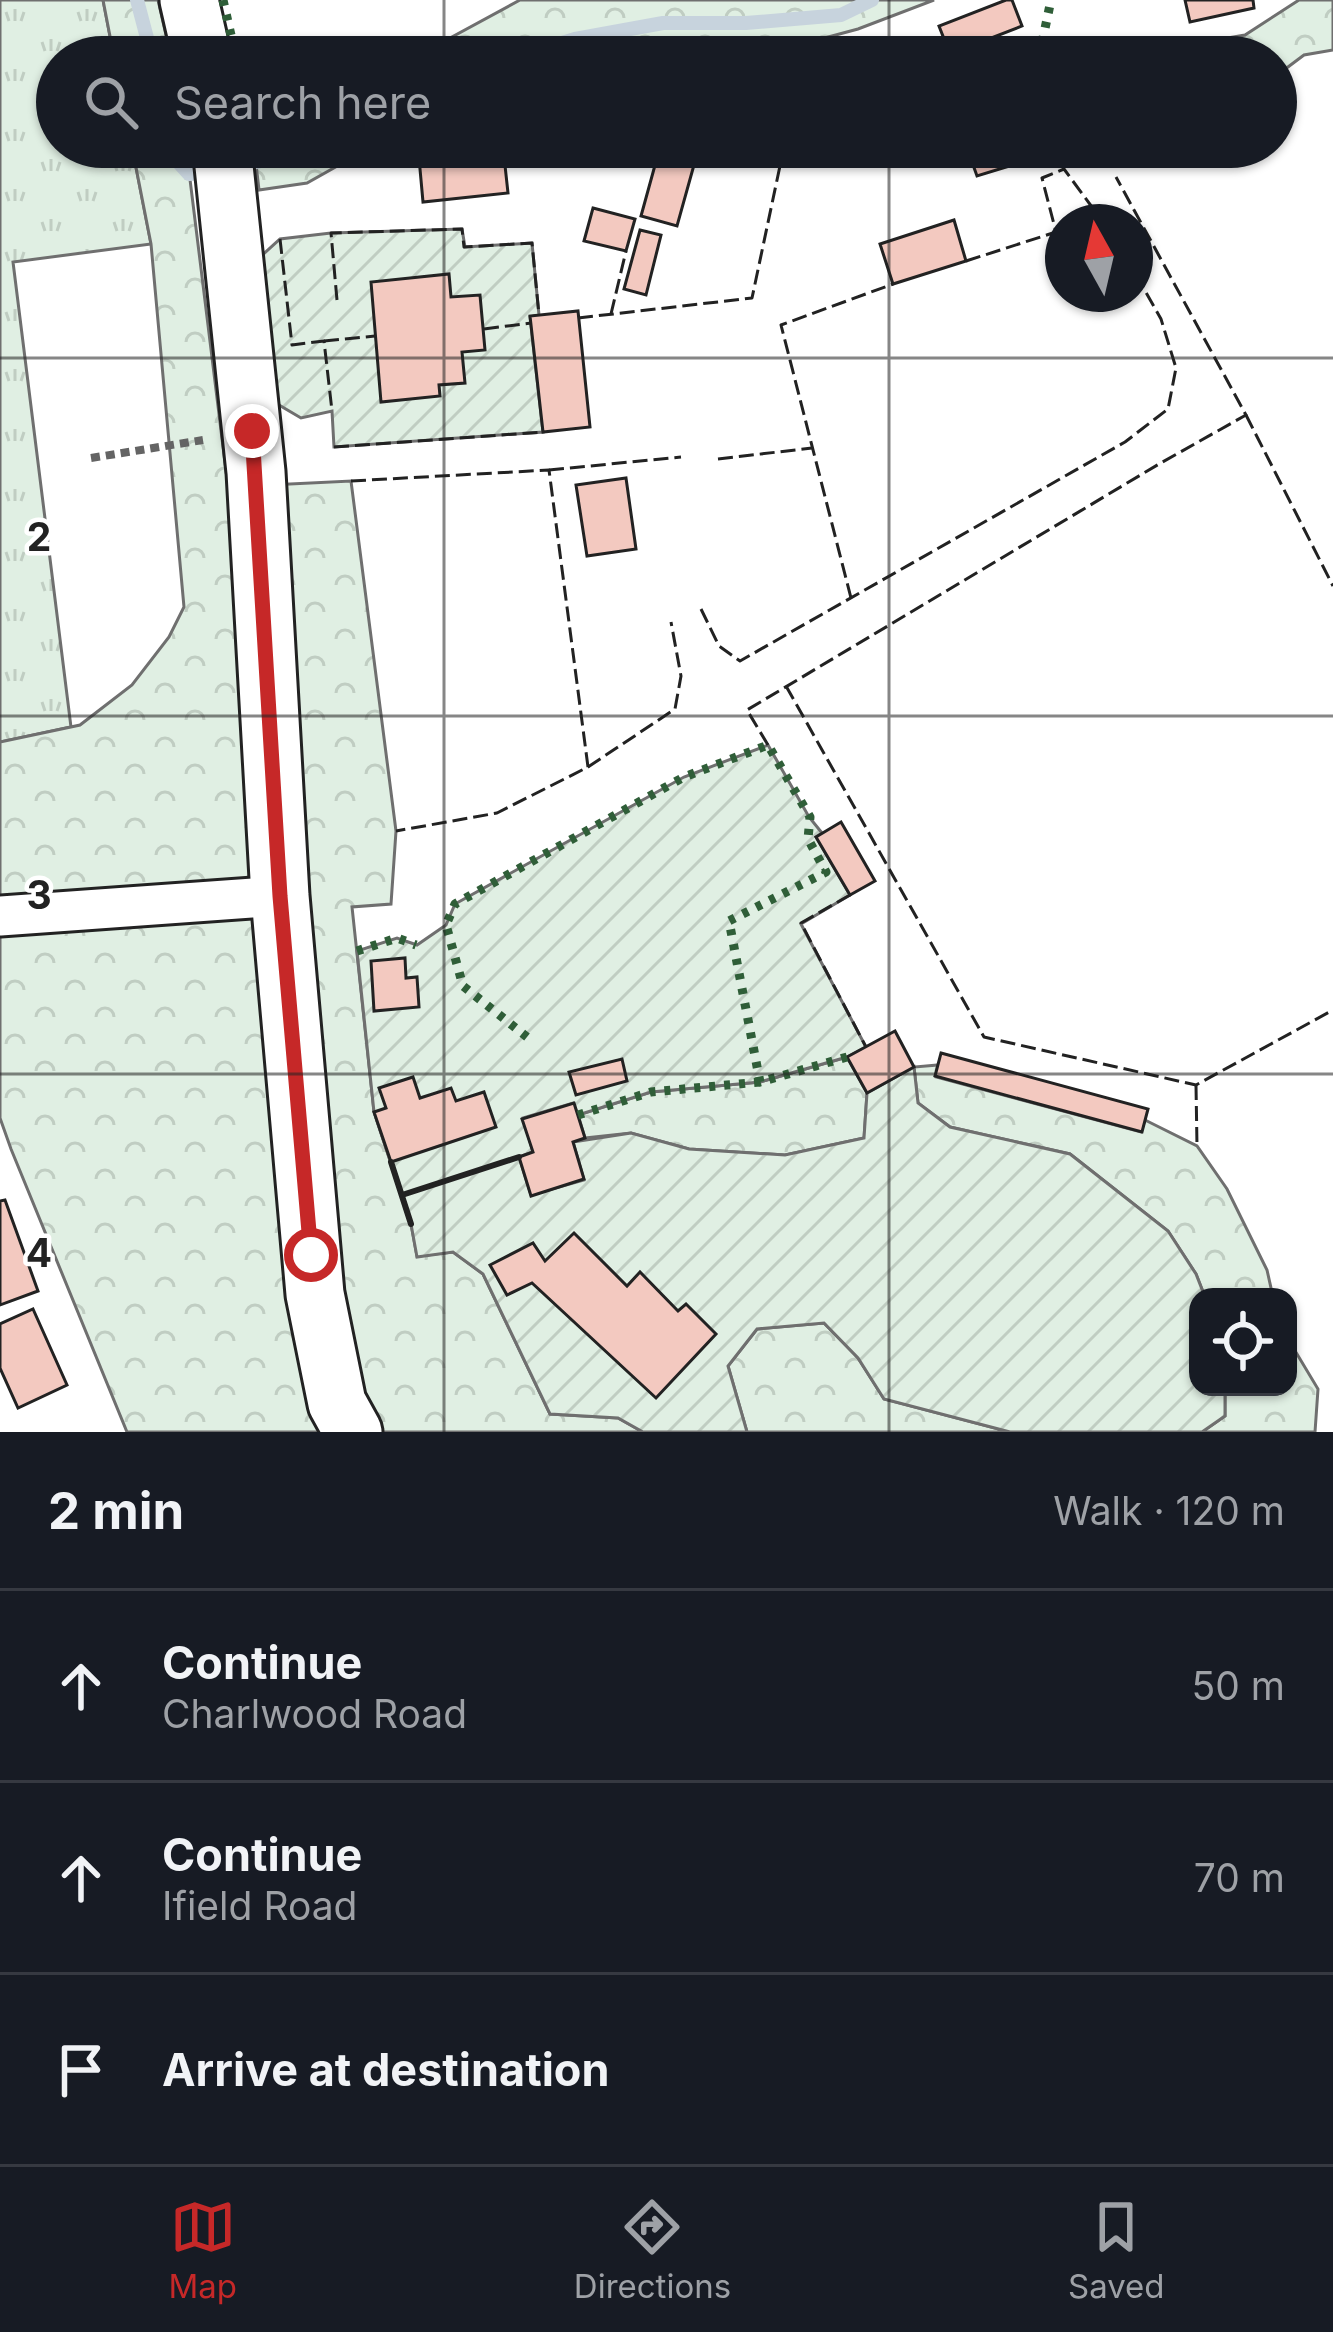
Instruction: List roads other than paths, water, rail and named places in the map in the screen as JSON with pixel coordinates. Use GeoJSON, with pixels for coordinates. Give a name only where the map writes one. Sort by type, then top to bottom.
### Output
{"type":"FeatureCollection","features":[{"type":"Feature","properties":{"kind":"street"},"geometry":{"type":"LineString","coordinates":[[189,0],[197,36]]}},
{"type":"Feature","properties":{"kind":"street"},"geometry":{"type":"LineString","coordinates":[[225,168],[252,431],[280,896],[315,1294],[337,1403],[352,1432]]}},
{"type":"Feature","properties":{"kind":"street"},"geometry":{"type":"LineString","coordinates":[[0,916],[280,896]]}},
{"type":"Feature","properties":{"kind":"waterway"},"geometry":{"type":"LineString","coordinates":[[137,0],[146,36]]}},
{"type":"Feature","properties":{"kind":"waterway"},"geometry":{"type":"LineString","coordinates":[[592,36],[663,23],[746,23],[841,15],[872,0]]}},
{"type":"Feature","properties":{"kind":"waterway"},"geometry":{"type":"LineString","coordinates":[[184,168],[189,174],[212,173]]}}]}
